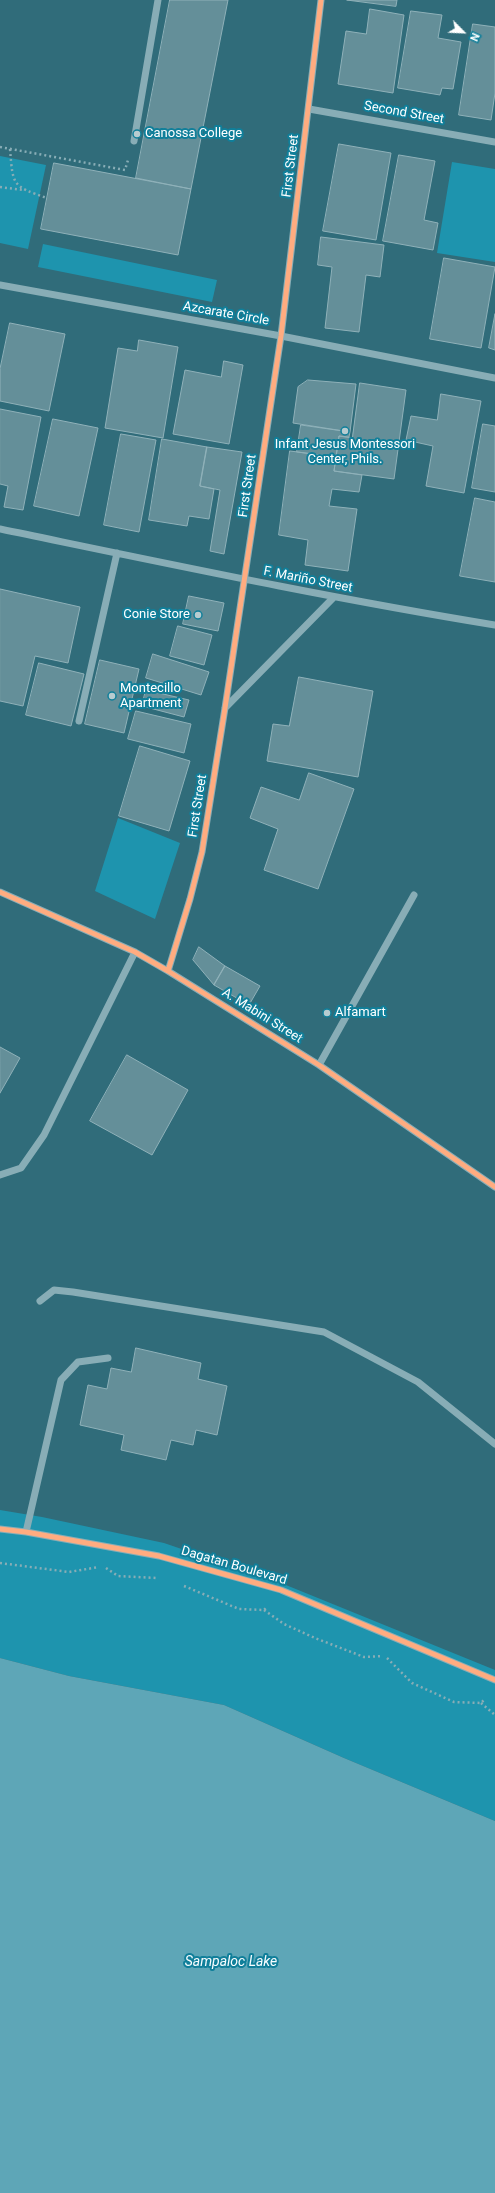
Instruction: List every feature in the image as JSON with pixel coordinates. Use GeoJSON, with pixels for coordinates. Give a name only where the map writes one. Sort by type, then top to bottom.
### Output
{"type":"FeatureCollection","features":[{"type":"Feature","properties":{"kind":"street"},"geometry":{"type":"LineString","coordinates":[[134,141],[158,0]]}},
{"type":"Feature","properties":{"kind":"street","name":"First Street"},"geometry":{"type":"LineString","coordinates":[[168,971],[190,899],[202,852],[225,708],[281,336],[321,0]]}},
{"type":"Feature","properties":{"kind":"street","name":"Second Street"},"geometry":{"type":"LineString","coordinates":[[309,109],[495,142]]}},
{"type":"Feature","properties":{"kind":"street","name":"Azcarate Circle"},"geometry":{"type":"LineString","coordinates":[[0,285],[281,336],[495,378]]}},
{"type":"Feature","properties":{"kind":"street","name":"F. Mariño Street"},"geometry":{"type":"LineString","coordinates":[[0,529],[334,598],[495,625]]}},
{"type":"Feature","properties":{"kind":"street"},"geometry":{"type":"LineString","coordinates":[[79,721],[117,553]]}},
{"type":"Feature","properties":{"kind":"street"},"geometry":{"type":"LineString","coordinates":[[225,708],[334,598]]}},
{"type":"Feature","properties":{"kind":"street","name":"A. Mabini Street"},"geometry":{"type":"LineString","coordinates":[[0,892],[135,952],[168,971],[319,1065],[495,1188]]}},
{"type":"Feature","properties":{"kind":"street"},"geometry":{"type":"LineString","coordinates":[[319,1065],[414,895]]}},
{"type":"Feature","properties":{"kind":"street"},"geometry":{"type":"LineString","coordinates":[[0,1175],[21,1168],[44,1135],[135,952]]}},
{"type":"Feature","properties":{"kind":"street"},"geometry":{"type":"LineString","coordinates":[[40,1301],[54,1290],[73,1292],[324,1332],[418,1382],[495,1444]]}},
{"type":"Feature","properties":{"kind":"street"},"geometry":{"type":"LineString","coordinates":[[26,1532],[61,1380],[78,1362],[108,1358]]}},
{"type":"Feature","properties":{"kind":"street","name":"Dagatan Boulevard"},"geometry":{"type":"LineString","coordinates":[[0,1529],[26,1532],[159,1556],[280,1590],[495,1680]]}},
{"type":"Feature","properties":{"kind":"path"},"geometry":{"type":"LineString","coordinates":[[0,147],[125,170],[134,141]]}},
{"type":"Feature","properties":{"kind":"path"},"geometry":{"type":"LineString","coordinates":[[10,149],[12,178],[23,190]]}},
{"type":"Feature","properties":{"kind":"path"},"geometry":{"type":"LineString","coordinates":[[0,187],[23,190],[47,198]]}},
{"type":"Feature","properties":{"kind":"path"},"geometry":{"type":"LineString","coordinates":[[0,1563],[68,1572],[104,1567],[118,1576],[158,1578]]}},
{"type":"Feature","properties":{"kind":"path"},"geometry":{"type":"LineString","coordinates":[[183,1586],[239,1609],[264,1610],[284,1624],[364,1657],[385,1656],[405,1642]]}},
{"type":"Feature","properties":{"kind":"path"},"geometry":{"type":"LineString","coordinates":[[264,1610],[280,1590]]}},
{"type":"Feature","properties":{"kind":"path"},"geometry":{"type":"LineString","coordinates":[[385,1656],[412,1682],[454,1702],[481,1703],[495,1715]]}},
{"type":"Feature","properties":{"kind":"path"},"geometry":{"type":"LineString","coordinates":[[481,1703],[486,1698]]}},
{"type":"Feature","properties":{"kind":"shaded area"},"geometry":{"type":"Polygon","coordinates":[[[0,156],[46,165],[28,249],[0,243],[0,156]]]}},
{"type":"Feature","properties":{"kind":"shaded area"},"geometry":{"type":"Polygon","coordinates":[[[452,162],[495,169],[495,262],[437,253],[452,162]]]}},
{"type":"Feature","properties":{"kind":"shaded area"},"geometry":{"type":"Polygon","coordinates":[[[43,244],[217,280],[212,302],[38,267],[43,244]]]}},
{"type":"Feature","properties":{"kind":"shaded area"},"geometry":{"type":"Polygon","coordinates":[[[118,818],[180,843],[155,919],[95,891],[118,818]]]}},
{"type":"Feature","properties":{"kind":"shaded area"},"geometry":{"type":"Polygon","coordinates":[[[0,1510],[42,1517],[164,1543],[281,1583],[495,1670],[495,1821],[344,1758],[224,1705],[69,1676],[0,1658],[0,1510]]]}},
{"type":"Feature","properties":{"kind":"water","name":"Sampaloc Lake"},"geometry":{"type":"Polygon","coordinates":[[[0,1658],[69,1676],[224,1705],[344,1758],[495,1821],[495,2193],[0,2193],[0,1658]]]}},
{"type":"Feature","properties":{"kind":"building"},"geometry":{"type":"Polygon","coordinates":[[[170,0],[228,0],[191,189],[136,178],[170,0]]]}},
{"type":"Feature","properties":{"kind":"building"},"geometry":{"type":"Polygon","coordinates":[[[347,0],[397,0],[396,6],[347,0]]]}},
{"type":"Feature","properties":{"kind":"building"},"geometry":{"type":"Polygon","coordinates":[[[370,9],[404,15],[393,93],[338,84],[346,31],[366,34],[370,9]]]}},
{"type":"Feature","properties":{"kind":"building"},"geometry":{"type":"Polygon","coordinates":[[[411,11],[442,15],[438,38],[461,42],[453,89],[442,88],[440,95],[398,88],[411,11]]]}},
{"type":"Feature","properties":{"kind":"building"},"geometry":{"type":"Polygon","coordinates":[[[473,24],[495,27],[495,93],[491,120],[459,115],[473,24]]]}},
{"type":"Feature","properties":{"kind":"building"},"geometry":{"type":"Polygon","coordinates":[[[339,144],[391,153],[376,240],[323,231],[339,144]]]}},
{"type":"Feature","properties":{"kind":"building"},"geometry":{"type":"Polygon","coordinates":[[[399,155],[435,161],[424,220],[438,223],[433,250],[383,241],[399,155]]]}},
{"type":"Feature","properties":{"kind":"building"},"geometry":{"type":"Polygon","coordinates":[[[54,163],[191,189],[178,255],[41,229],[54,163]]]}},
{"type":"Feature","properties":{"kind":"building"},"geometry":{"type":"Polygon","coordinates":[[[321,237],[384,245],[380,277],[366,275],[359,332],[325,328],[332,267],[318,265],[321,237]]]}},
{"type":"Feature","properties":{"kind":"building"},"geometry":{"type":"Polygon","coordinates":[[[444,258],[495,267],[481,348],[430,339],[444,258]]]}},
{"type":"Feature","properties":{"kind":"building"},"geometry":{"type":"Polygon","coordinates":[[[495,314],[495,350],[489,348],[495,314]]]}},
{"type":"Feature","properties":{"kind":"building"},"geometry":{"type":"Polygon","coordinates":[[[10,323],[65,334],[49,411],[0,401],[0,369],[10,323]]]}},
{"type":"Feature","properties":{"kind":"building"},"geometry":{"type":"Polygon","coordinates":[[[139,340],[178,347],[163,438],[105,428],[118,348],[137,351],[139,340]]]}},
{"type":"Feature","properties":{"kind":"building"},"geometry":{"type":"Polygon","coordinates":[[[224,361],[243,365],[229,444],[173,434],[185,370],[221,377],[224,361]]]}},
{"type":"Feature","properties":{"kind":"building"},"geometry":{"type":"Polygon","coordinates":[[[308,380],[356,384],[350,432],[293,423],[298,387],[308,380]]]}},
{"type":"Feature","properties":{"kind":"building"},"geometry":{"type":"Polygon","coordinates":[[[360,383],[406,390],[394,479],[334,471],[339,436],[352,438],[360,383]]]}},
{"type":"Feature","properties":{"kind":"building"},"geometry":{"type":"Polygon","coordinates":[[[441,394],[481,401],[464,493],[426,486],[433,446],[406,440],[411,416],[437,420],[441,394]]]}},
{"type":"Feature","properties":{"kind":"building"},"geometry":{"type":"Polygon","coordinates":[[[0,409],[41,417],[23,510],[4,507],[8,486],[0,484],[0,409]]]}},
{"type":"Feature","properties":{"kind":"building"},"geometry":{"type":"Polygon","coordinates":[[[53,419],[98,428],[79,516],[34,506],[53,419]]]}},
{"type":"Feature","properties":{"kind":"building"},"geometry":{"type":"Polygon","coordinates":[[[483,424],[495,426],[495,492],[472,488],[483,424]]]}},
{"type":"Feature","properties":{"kind":"building"},"geometry":{"type":"Polygon","coordinates":[[[301,425],[350,432],[349,437],[339,436],[336,457],[297,452],[301,425]]]}},
{"type":"Feature","properties":{"kind":"building"},"geometry":{"type":"Polygon","coordinates":[[[121,434],[156,440],[139,532],[104,525],[121,434]]]}},
{"type":"Feature","properties":{"kind":"building"},"geometry":{"type":"Polygon","coordinates":[[[162,439],[207,447],[200,486],[214,489],[209,519],[189,516],[187,526],[149,520],[162,439]]]}},
{"type":"Feature","properties":{"kind":"building"},"geometry":{"type":"Polygon","coordinates":[[[207,447],[242,452],[224,554],[210,551],[220,490],[200,486],[207,447]]]}},
{"type":"Feature","properties":{"kind":"building"},"geometry":{"type":"Polygon","coordinates":[[[290,451],[336,457],[334,471],[362,475],[359,492],[332,489],[329,506],[357,509],[348,571],[305,565],[308,540],[279,535],[290,451]]]}},
{"type":"Feature","properties":{"kind":"building"},"geometry":{"type":"Polygon","coordinates":[[[475,498],[495,502],[495,582],[460,576],[475,498]]]}},
{"type":"Feature","properties":{"kind":"building"},"geometry":{"type":"Polygon","coordinates":[[[0,589],[80,607],[68,663],[35,656],[23,706],[0,701],[0,589]]]}},
{"type":"Feature","properties":{"kind":"building"},"geometry":{"type":"Polygon","coordinates":[[[189,596],[224,603],[218,631],[183,624],[189,596]]]}},
{"type":"Feature","properties":{"kind":"building"},"geometry":{"type":"Polygon","coordinates":[[[178,626],[212,635],[204,665],[170,656],[178,626]]]}},
{"type":"Feature","properties":{"kind":"building"},"geometry":{"type":"Polygon","coordinates":[[[153,654],[209,672],[201,695],[146,678],[153,654]]]}},
{"type":"Feature","properties":{"kind":"building","name":"Montecillo Apartment"},"geometry":{"type":"Polygon","coordinates":[[[100,660],[139,669],[124,733],[85,724],[100,660]]]}},
{"type":"Feature","properties":{"kind":"building"},"geometry":{"type":"Polygon","coordinates":[[[39,663],[84,674],[71,726],[26,715],[39,663]]]}},
{"type":"Feature","properties":{"kind":"building"},"geometry":{"type":"Polygon","coordinates":[[[299,677],[373,691],[358,777],[267,761],[273,724],[289,726],[299,677]]]}},
{"type":"Feature","properties":{"kind":"building"},"geometry":{"type":"Polygon","coordinates":[[[146,690],[189,700],[184,717],[142,706],[146,690]]]}},
{"type":"Feature","properties":{"kind":"building"},"geometry":{"type":"Polygon","coordinates":[[[136,711],[191,724],[184,753],[128,739],[136,711]]]}},
{"type":"Feature","properties":{"kind":"building"},"geometry":{"type":"Polygon","coordinates":[[[140,746],[190,761],[169,831],[119,816],[140,746]]]}},
{"type":"Feature","properties":{"kind":"building"},"geometry":{"type":"Polygon","coordinates":[[[309,773],[354,789],[318,889],[264,870],[278,829],[250,818],[261,787],[299,800],[309,773]]]}},
{"type":"Feature","properties":{"kind":"building"},"geometry":{"type":"Polygon","coordinates":[[[199,947],[225,966],[214,985],[193,960],[199,947]]]}},
{"type":"Feature","properties":{"kind":"building"},"geometry":{"type":"Polygon","coordinates":[[[225,966],[260,986],[249,1005],[214,985],[225,966]]]}},
{"type":"Feature","properties":{"kind":"building"},"geometry":{"type":"Polygon","coordinates":[[[0,1047],[20,1058],[0,1093],[0,1047]]]}},
{"type":"Feature","properties":{"kind":"building"},"geometry":{"type":"Polygon","coordinates":[[[127,1055],[188,1090],[152,1155],[90,1121],[127,1055]]]}},
{"type":"Feature","properties":{"kind":"building"},"geometry":{"type":"Polygon","coordinates":[[[136,1348],[201,1363],[198,1379],[227,1386],[217,1435],[196,1430],[193,1445],[171,1440],[166,1460],[121,1450],[124,1435],[80,1425],[88,1385],[107,1389],[111,1368],[131,1372],[136,1348]]]}},
{"type":"Feature","properties":{"kind":"cycle path"},"geometry":{"type":"LineString","coordinates":[[168,971],[190,899],[202,852],[225,708],[281,336],[321,0]]}},
{"type":"Feature","properties":{"kind":"cycle path"},"geometry":{"type":"LineString","coordinates":[[0,892],[135,952],[168,971],[319,1065],[495,1187]]}},
{"type":"Feature","properties":{"kind":"cycle path"},"geometry":{"type":"LineString","coordinates":[[0,1529],[26,1532],[159,1556],[281,1590],[495,1680]]}},
{"type":"Feature","properties":{"kind":"place","name":"Canossa College"},"geometry":{"type":"Point","coordinates":[137,134]}},
{"type":"Feature","properties":{"kind":"place","name":"Infant Jesus Montessori Center, Phils."},"geometry":{"type":"Point","coordinates":[345,431]}},
{"type":"Feature","properties":{"kind":"place","name":"Conie Store"},"geometry":{"type":"Point","coordinates":[198,615]}},
{"type":"Feature","properties":{"kind":"place","name":"Montecillo Apartment"},"geometry":{"type":"Point","coordinates":[112,696]}},
{"type":"Feature","properties":{"kind":"place","name":"Alfamart"},"geometry":{"type":"Point","coordinates":[327,1013]}}]}
